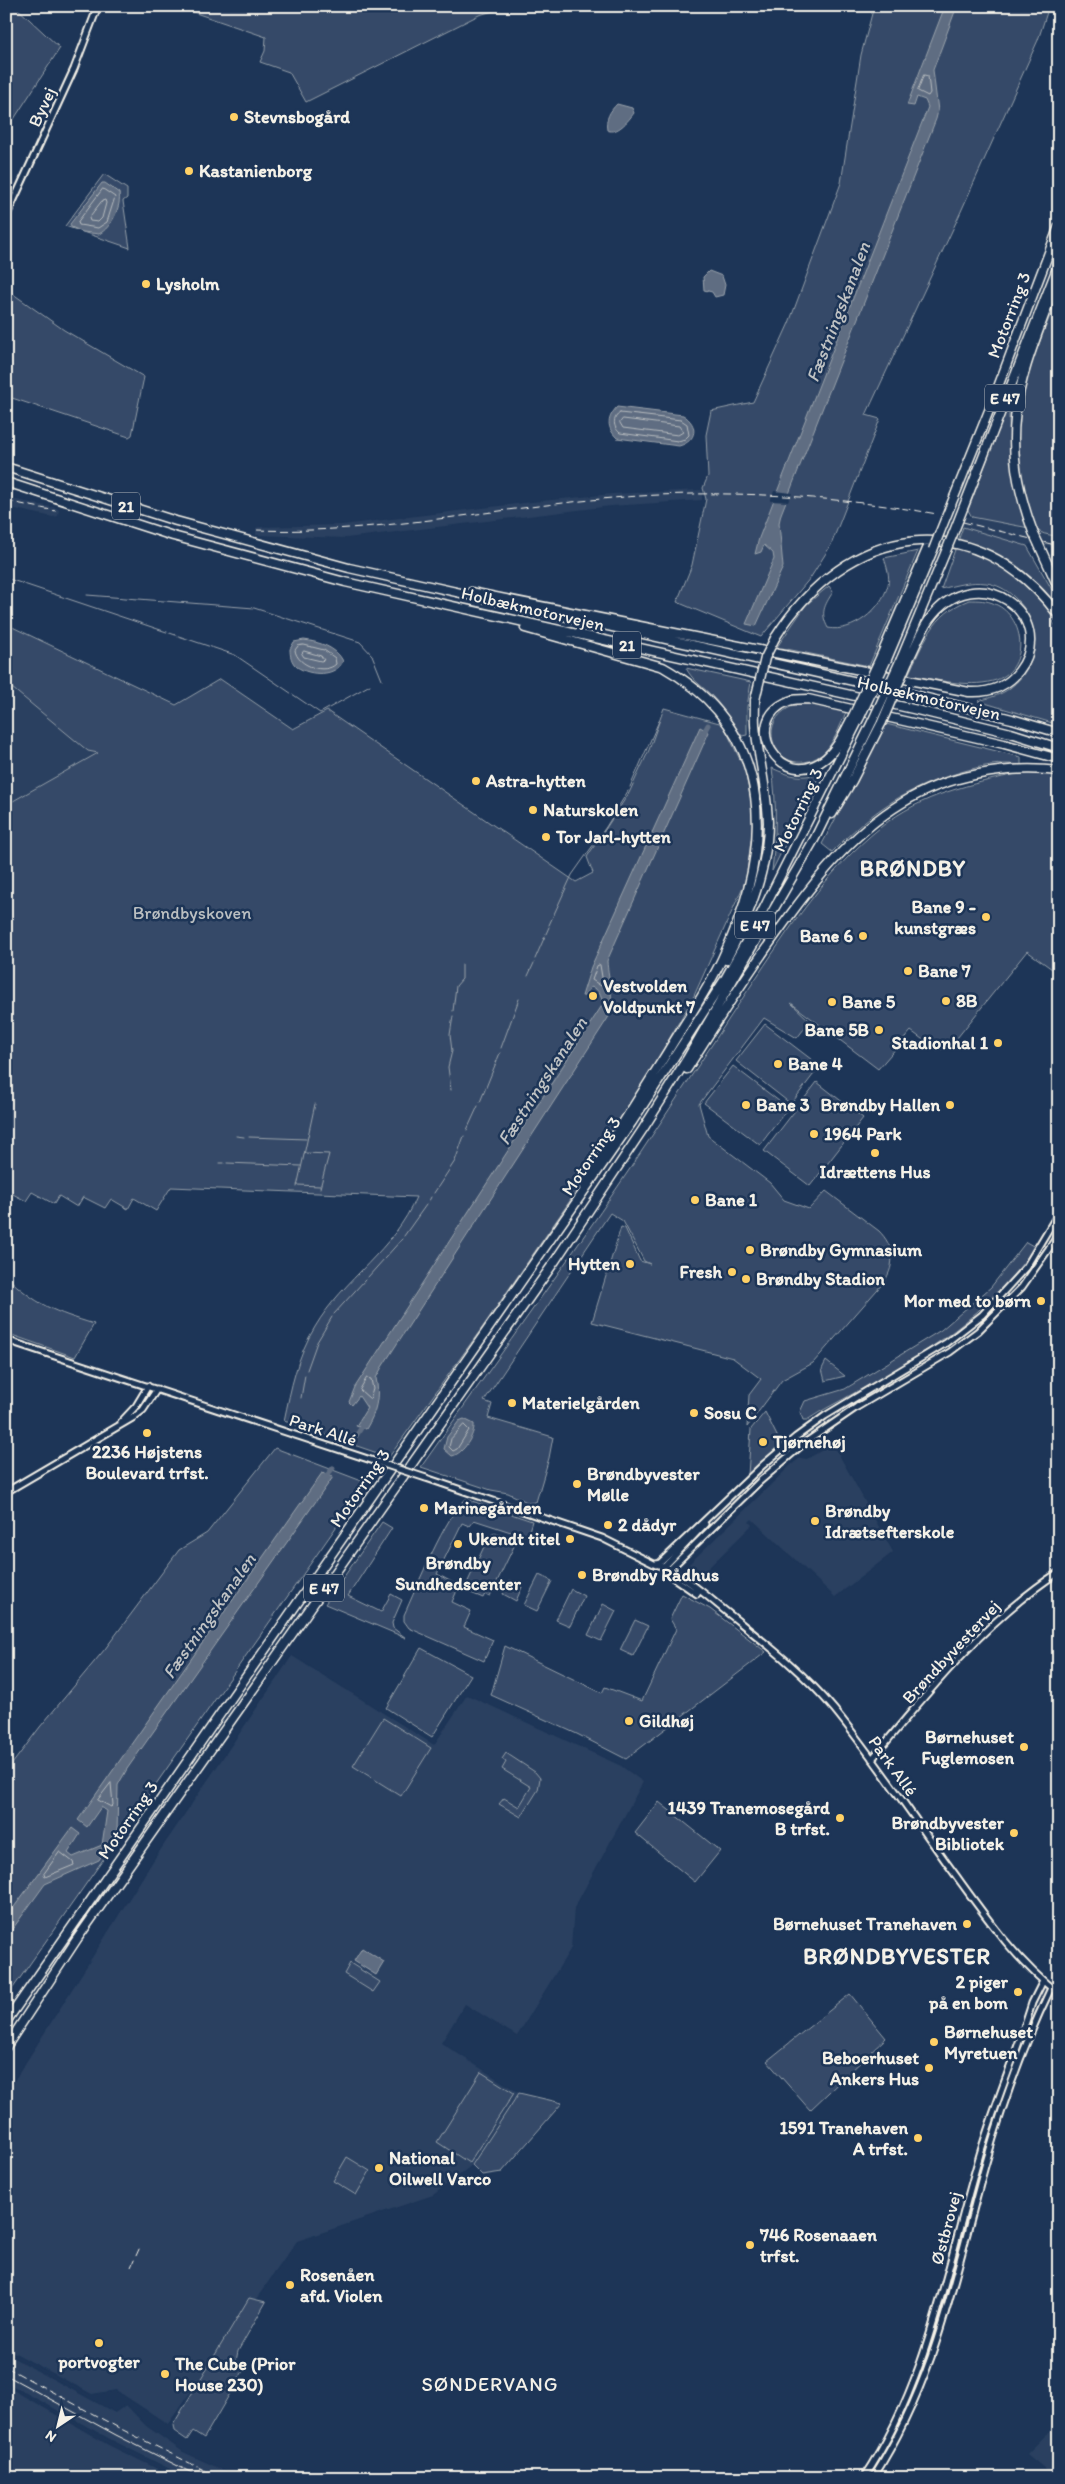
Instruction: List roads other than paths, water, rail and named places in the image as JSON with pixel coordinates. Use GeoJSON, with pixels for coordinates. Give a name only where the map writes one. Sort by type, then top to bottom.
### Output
{"type":"FeatureCollection","features":[{"type":"Feature","properties":{"kind":"highway","name":"Motorring 3"},"geometry":{"type":"LineString","coordinates":[[7,2021],[550,1242],[725,979],[757,922],[884,657],[990,408],[1059,226]]}},
{"type":"Feature","properties":{"kind":"highway","name":"Motorring 3"},"geometry":{"type":"LineString","coordinates":[[6,2047],[83,1930],[555,1261],[643,1130],[687,1059],[815,838],[905,660],[1059,263]]}},
{"type":"Feature","properties":{"kind":"highway"},"geometry":{"type":"LineString","coordinates":[[1059,276],[1022,376],[1014,419],[1015,468],[1023,503],[1033,532],[1059,589]]}},
{"type":"Feature","properties":{"kind":"highway","name":"Holbækmotorvejen"},"geometry":{"type":"LineString","coordinates":[[6,467],[86,494],[239,540],[349,568],[911,694],[1012,719],[1059,733]]}},
{"type":"Feature","properties":{"kind":"highway","name":"Holbækmotorvejen"},"geometry":{"type":"LineString","coordinates":[[6,482],[172,536],[345,582],[912,709],[1011,733],[1059,748]]}},
{"type":"Feature","properties":{"kind":"highway"},"geometry":{"type":"LineString","coordinates":[[677,1052],[738,937],[754,894],[762,863],[768,822],[763,772],[755,732],[755,700],[765,658],[775,638],[800,603],[839,569],[868,553],[896,544],[919,540],[942,541],[970,547],[989,554],[1026,578],[1059,616]]}},
{"type":"Feature","properties":{"kind":"highway"},"geometry":{"type":"LineString","coordinates":[[443,589],[493,595],[969,692],[995,690],[1013,679],[1027,656],[1030,642],[1028,631],[1016,607],[1004,597],[991,592],[977,591],[965,593],[951,598],[929,621],[905,660],[882,722],[838,806],[815,838]]}},
{"type":"Feature","properties":{"kind":"highway"},"geometry":{"type":"LineString","coordinates":[[478,612],[513,625],[588,644],[663,667],[684,679],[707,698],[728,723],[748,760],[757,803],[753,864],[744,902],[722,959],[629,1116],[555,1228],[550,1242]]}},
{"type":"Feature","properties":{"kind":"highway"},"geometry":{"type":"LineString","coordinates":[[856,716],[834,750],[824,759],[810,767],[796,768],[783,764],[772,754],[766,740],[765,728],[778,708],[789,701],[808,699],[1004,744],[1059,759]]}},
{"type":"Feature","properties":{"kind":"highway"},"geometry":{"type":"LineString","coordinates":[[643,1130],[685,1071],[752,968],[809,889],[847,845],[902,803],[945,783],[993,772],[1020,769],[1059,771]]}},
{"type":"Feature","properties":{"kind":"street","name":"Byvej"},"geometry":{"type":"LineString","coordinates":[[6,217],[74,70],[98,6]]}},
{"type":"Feature","properties":{"kind":"street"},"geometry":{"type":"LineString","coordinates":[[656,1564],[660,1563],[711,1516],[763,1465],[812,1425],[946,1343],[982,1315],[1026,1267],[1059,1212]]}},
{"type":"Feature","properties":{"kind":"street"},"geometry":{"type":"LineString","coordinates":[[666,1570],[759,1482],[803,1444],[857,1407],[950,1352],[978,1331],[1022,1287],[1059,1234]]}},
{"type":"Feature","properties":{"kind":"street","name":"Park Allé"},"geometry":{"type":"LineString","coordinates":[[6,1340],[602,1538],[666,1570],[729,1614],[801,1674],[834,1709],[1002,1937],[1050,1988],[1059,1994]]}},
{"type":"Feature","properties":{"kind":"street"},"geometry":{"type":"LineString","coordinates":[[116,1427],[136,1406],[148,1386]]}},
{"type":"Feature","properties":{"kind":"street"},"geometry":{"type":"LineString","coordinates":[[6,1492],[143,1410],[157,1389]]}},
{"type":"Feature","properties":{"kind":"street"},"geometry":{"type":"LineString","coordinates":[[666,1570],[711,1516]]}},
{"type":"Feature","properties":{"kind":"street","name":"Brøndbyvestervej"},"geometry":{"type":"LineString","coordinates":[[872,1759],[992,1626],[1020,1599],[1059,1572]]}},
{"type":"Feature","properties":{"kind":"street","name":"Østbrovej"},"geometry":{"type":"LineString","coordinates":[[864,2478],[890,2435],[923,2358],[944,2290],[978,2160],[1032,2003],[1043,1980]]}},
{"type":"Feature","properties":{"kind":"street","name":"Østbrovej"},"geometry":{"type":"LineString","coordinates":[[874,2478],[905,2420],[931,2362],[957,2274],[986,2163],[1030,2034],[1050,1988]]}},
{"type":"Feature","properties":{"kind":"water"},"geometry":{"type":"Polygon","coordinates":[[[945,6],[957,6],[933,70],[938,111],[936,119],[781,514],[779,523],[783,567],[756,626],[746,624],[774,559],[773,553],[764,545],[761,552],[755,554],[759,538],[928,107],[925,100],[917,97],[914,106],[907,105],[945,6]]]}},
{"type":"Feature","properties":{"kind":"water"},"geometry":{"type":"Polygon","coordinates":[[[617,104],[632,108],[634,113],[615,131],[607,130],[609,116],[617,104]]]}},
{"type":"Feature","properties":{"kind":"water"},"geometry":{"type":"Polygon","coordinates":[[[102,183],[105,183],[119,193],[119,204],[115,216],[108,227],[99,234],[83,232],[71,227],[70,224],[102,183]]]}},
{"type":"Feature","properties":{"kind":"water"},"geometry":{"type":"Polygon","coordinates":[[[709,271],[722,276],[725,285],[723,295],[715,297],[712,292],[704,290],[703,277],[709,271]]]}},
{"type":"Feature","properties":{"kind":"water"},"geometry":{"type":"Polygon","coordinates":[[[617,407],[683,415],[692,423],[694,432],[685,444],[679,446],[617,438],[611,430],[609,422],[611,415],[617,407]]]}},
{"type":"Feature","properties":{"kind":"water"},"geometry":{"type":"Polygon","coordinates":[[[304,640],[332,649],[343,661],[340,666],[335,670],[323,673],[309,672],[297,667],[292,661],[290,649],[294,642],[304,640]]]}},
{"type":"Feature","properties":{"kind":"water"},"geometry":{"type":"Polygon","coordinates":[[[700,727],[709,732],[607,961],[611,997],[608,1018],[382,1367],[376,1378],[378,1391],[376,1404],[366,1429],[356,1426],[367,1408],[359,1396],[352,1405],[349,1402],[355,1387],[603,1004],[596,989],[590,987],[586,996],[582,996],[591,967],[700,727]]]}},
{"type":"Feature","properties":{"kind":"water"},"geometry":{"type":"Polygon","coordinates":[[[464,1419],[474,1424],[473,1433],[464,1448],[452,1456],[444,1449],[447,1437],[459,1421],[464,1419]]]}},
{"type":"Feature","properties":{"kind":"water"},"geometry":{"type":"Polygon","coordinates":[[[322,1473],[333,1477],[127,1769],[118,1785],[117,1835],[114,1836],[114,1842],[111,1839],[110,1849],[103,1853],[99,1860],[45,1884],[6,1938],[6,1918],[72,1828],[80,1834],[68,1853],[73,1857],[102,1845],[107,1811],[101,1807],[87,1827],[78,1820],[322,1473]]]}},
{"type":"Feature","properties":{"kind":"water"},"geometry":{"type":"Polygon","coordinates":[[[362,1948],[384,1962],[376,1975],[354,1961],[362,1948]]]}},
{"type":"Feature","properties":{"kind":"waterway"},"geometry":{"type":"LineString","coordinates":[[6,578],[235,655],[320,713],[370,685]]}},
{"type":"Feature","properties":{"kind":"waterway"},"geometry":{"type":"LineString","coordinates":[[87,595],[254,608],[360,642],[372,655],[382,680]]}},
{"type":"Feature","properties":{"kind":"waterway"},"geometry":{"type":"LineString","coordinates":[[630,787],[659,721]]}},
{"type":"Feature","properties":{"kind":"waterway","name":"Fæstningskanalen"},"geometry":{"type":"LineString","coordinates":[[703,734],[708,725]]}},
{"type":"Feature","properties":{"kind":"waterway"},"geometry":{"type":"LineString","coordinates":[[549,925],[572,875],[606,827],[628,791]]}},
{"type":"Feature","properties":{"kind":"waterway"},"geometry":{"type":"LineString","coordinates":[[535,959],[549,927]]}},
{"type":"Feature","properties":{"kind":"waterway"},"geometry":{"type":"LineString","coordinates":[[528,976],[534,963]]}},
{"type":"Feature","properties":{"kind":"waterway"},"geometry":{"type":"LineString","coordinates":[[453,1011],[456,986],[462,979],[462,965]]}},
{"type":"Feature","properties":{"kind":"waterway"},"geometry":{"type":"LineString","coordinates":[[501,1048],[519,999]]}},
{"type":"Feature","properties":{"kind":"waterway"},"geometry":{"type":"LineString","coordinates":[[451,1090],[448,1067],[452,1051],[450,1035],[453,1016]]}},
{"type":"Feature","properties":{"kind":"waterway"},"geometry":{"type":"LineString","coordinates":[[480,1102],[500,1053]]}},
{"type":"Feature","properties":{"kind":"waterway"},"geometry":{"type":"LineString","coordinates":[[297,1187],[315,1104]]}},
{"type":"Feature","properties":{"kind":"waterway"},"geometry":{"type":"LineString","coordinates":[[467,1130],[478,1106]]}},
{"type":"Feature","properties":{"kind":"waterway"},"geometry":{"type":"LineString","coordinates":[[236,1136],[244,1137]]}},
{"type":"Feature","properties":{"kind":"waterway"},"geometry":{"type":"LineString","coordinates":[[434,1193],[455,1161],[464,1136]]}},
{"type":"Feature","properties":{"kind":"waterway"},"geometry":{"type":"LineString","coordinates":[[249,1137],[306,1139]]}},
{"type":"Feature","properties":{"kind":"waterway"},"geometry":{"type":"LineString","coordinates":[[305,1153],[329,1154],[320,1188]]}},
{"type":"Feature","properties":{"kind":"waterway"},"geometry":{"type":"LineString","coordinates":[[227,1163],[301,1166]]}},
{"type":"Feature","properties":{"kind":"waterway"},"geometry":{"type":"LineString","coordinates":[[297,1185],[320,1186]]}},
{"type":"Feature","properties":{"kind":"waterway"},"geometry":{"type":"LineString","coordinates":[[429,1201],[431,1197]]}},
{"type":"Feature","properties":{"kind":"waterway"},"geometry":{"type":"LineString","coordinates":[[404,1236],[426,1205]]}},
{"type":"Feature","properties":{"kind":"waterway"},"geometry":{"type":"LineString","coordinates":[[368,1277],[402,1239]]}},
{"type":"Feature","properties":{"kind":"waterway"},"geometry":{"type":"LineString","coordinates":[[334,1314],[365,1280]]}},
{"type":"Feature","properties":{"kind":"waterway"},"geometry":{"type":"LineString","coordinates":[[307,1370],[317,1342],[332,1317]]}},
{"type":"Feature","properties":{"kind":"waterway"},"geometry":{"type":"LineString","coordinates":[[301,1398],[305,1375]]}},
{"type":"Feature","properties":{"kind":"waterway","name":"Fæstningskanalen"},"geometry":{"type":"LineString","coordinates":[[356,1436],[365,1422]]}},
{"type":"Feature","properties":{"kind":"waterway","name":"Fæstningskanalen"},"geometry":{"type":"LineString","coordinates":[[324,1479],[333,1468]]}},
{"type":"Feature","properties":{"kind":"tram line"},"geometry":{"type":"LineString","coordinates":[[6,2375],[116,2435],[202,2478]]}},
{"type":"Feature","properties":{"kind":"railway"},"geometry":{"type":"LineString","coordinates":[[257,530],[341,529],[425,521],[591,500],[678,494],[765,495],[808,498],[894,507],[937,514]]}},
{"type":"Feature","properties":{"kind":"railway"},"geometry":{"type":"LineString","coordinates":[[6,501],[56,511]]}},
{"type":"Feature","properties":{"kind":"railway"},"geometry":{"type":"LineString","coordinates":[[963,522],[1059,546]]}},
{"type":"Feature","properties":{"kind":"railway"},"geometry":{"type":"LineString","coordinates":[[131,2267],[140,2247]]}},
{"type":"Feature","properties":{"kind":"railway"},"geometry":{"type":"LineString","coordinates":[[6,2367],[119,2428],[220,2478]]}},
{"type":"Feature","properties":{"kind":"place","name":"Stevnsbogård"},"geometry":{"type":"Point","coordinates":[234,117]}},
{"type":"Feature","properties":{"kind":"place","name":"Kastanienborg"},"geometry":{"type":"Point","coordinates":[189,171]}},
{"type":"Feature","properties":{"kind":"place","name":"Lysholm"},"geometry":{"type":"Point","coordinates":[146,284]}},
{"type":"Feature","properties":{"kind":"place","name":"Astra-hytten"},"geometry":{"type":"Point","coordinates":[476,781]}},
{"type":"Feature","properties":{"kind":"place","name":"Naturskolen"},"geometry":{"type":"Point","coordinates":[533,810]}},
{"type":"Feature","properties":{"kind":"place","name":"Tor Jarl-hytten"},"geometry":{"type":"Point","coordinates":[546,837]}},
{"type":"Feature","properties":{"kind":"place","name":"Bane 9 - kunstgræs"},"geometry":{"type":"Point","coordinates":[986,917]}},
{"type":"Feature","properties":{"kind":"place","name":"Bane 6"},"geometry":{"type":"Point","coordinates":[863,936]}},
{"type":"Feature","properties":{"kind":"place","name":"Bane 7"},"geometry":{"type":"Point","coordinates":[908,971]}},
{"type":"Feature","properties":{"kind":"place","name":"Vestvolden Voldpunkt 7"},"geometry":{"type":"Point","coordinates":[593,996]}},
{"type":"Feature","properties":{"kind":"place","name":"8B"},"geometry":{"type":"Point","coordinates":[946,1001]}},
{"type":"Feature","properties":{"kind":"place","name":"Bane 5"},"geometry":{"type":"Point","coordinates":[832,1002]}},
{"type":"Feature","properties":{"kind":"place","name":"Bane 5B"},"geometry":{"type":"Point","coordinates":[879,1030]}},
{"type":"Feature","properties":{"kind":"place","name":"Stadionhal 1"},"geometry":{"type":"Point","coordinates":[998,1043]}},
{"type":"Feature","properties":{"kind":"place","name":"Bane 4"},"geometry":{"type":"Point","coordinates":[778,1064]}},
{"type":"Feature","properties":{"kind":"place","name":"Bane 3"},"geometry":{"type":"Point","coordinates":[746,1105]}},
{"type":"Feature","properties":{"kind":"place","name":"Brøndby Hallen"},"geometry":{"type":"Point","coordinates":[950,1105]}},
{"type":"Feature","properties":{"kind":"place","name":"1964 Park"},"geometry":{"type":"Point","coordinates":[814,1134]}},
{"type":"Feature","properties":{"kind":"place","name":"Idrættens Hus"},"geometry":{"type":"Point","coordinates":[875,1153]}},
{"type":"Feature","properties":{"kind":"place","name":"Bane 1"},"geometry":{"type":"Point","coordinates":[695,1200]}},
{"type":"Feature","properties":{"kind":"place","name":"Brøndby Gymnasium"},"geometry":{"type":"Point","coordinates":[750,1250]}},
{"type":"Feature","properties":{"kind":"place","name":"Hytten"},"geometry":{"type":"Point","coordinates":[630,1264]}},
{"type":"Feature","properties":{"kind":"place","name":"Fresh"},"geometry":{"type":"Point","coordinates":[732,1272]}},
{"type":"Feature","properties":{"kind":"place","name":"Brøndby Stadion"},"geometry":{"type":"Point","coordinates":[746,1279]}},
{"type":"Feature","properties":{"kind":"place","name":"Mor med to børn"},"geometry":{"type":"Point","coordinates":[1041,1301]}},
{"type":"Feature","properties":{"kind":"place","name":"Materielgården"},"geometry":{"type":"Point","coordinates":[512,1403]}},
{"type":"Feature","properties":{"kind":"place","name":"Sosu C"},"geometry":{"type":"Point","coordinates":[694,1413]}},
{"type":"Feature","properties":{"kind":"place","name":"2236 Højstens Boulevard trfst."},"geometry":{"type":"Point","coordinates":[147,1433]}},
{"type":"Feature","properties":{"kind":"place","name":"Tjørnehøj"},"geometry":{"type":"Point","coordinates":[763,1442]}},
{"type":"Feature","properties":{"kind":"place","name":"Brøndbyvester Mølle"},"geometry":{"type":"Point","coordinates":[577,1484]}},
{"type":"Feature","properties":{"kind":"place","name":"Marinegården"},"geometry":{"type":"Point","coordinates":[424,1508]}},
{"type":"Feature","properties":{"kind":"place","name":"Brøndby Idrætsefterskole"},"geometry":{"type":"Point","coordinates":[815,1521]}},
{"type":"Feature","properties":{"kind":"place","name":"2 dådyr"},"geometry":{"type":"Point","coordinates":[608,1525]}},
{"type":"Feature","properties":{"kind":"place","name":"Ukendt titel"},"geometry":{"type":"Point","coordinates":[570,1539]}},
{"type":"Feature","properties":{"kind":"place","name":"Brøndby Sundhedscenter"},"geometry":{"type":"Point","coordinates":[458,1544]}},
{"type":"Feature","properties":{"kind":"place","name":"Brøndby Rådhus"},"geometry":{"type":"Point","coordinates":[582,1575]}},
{"type":"Feature","properties":{"kind":"place","name":"Gildhøj"},"geometry":{"type":"Point","coordinates":[629,1721]}},
{"type":"Feature","properties":{"kind":"place","name":"Børnehuset Fuglemosen"},"geometry":{"type":"Point","coordinates":[1024,1747]}},
{"type":"Feature","properties":{"kind":"place","name":"1439 Tranemosegård B trfst."},"geometry":{"type":"Point","coordinates":[840,1818]}},
{"type":"Feature","properties":{"kind":"place","name":"Brøndbyvester Bibliotek"},"geometry":{"type":"Point","coordinates":[1014,1833]}},
{"type":"Feature","properties":{"kind":"place","name":"Børnehuset Tranehaven"},"geometry":{"type":"Point","coordinates":[967,1924]}},
{"type":"Feature","properties":{"kind":"place","name":"2 piger på en bom"},"geometry":{"type":"Point","coordinates":[1018,1992]}},
{"type":"Feature","properties":{"kind":"place","name":"Børnehuset Myretuen"},"geometry":{"type":"Point","coordinates":[934,2042]}},
{"type":"Feature","properties":{"kind":"place","name":"Beboerhuset Ankers Hus"},"geometry":{"type":"Point","coordinates":[929,2068]}},
{"type":"Feature","properties":{"kind":"place","name":"1591 Tranehaven A trfst."},"geometry":{"type":"Point","coordinates":[918,2138]}},
{"type":"Feature","properties":{"kind":"place","name":"National Oilwell Varco"},"geometry":{"type":"Point","coordinates":[379,2168]}},
{"type":"Feature","properties":{"kind":"place","name":"746 Rosenaaen trfst."},"geometry":{"type":"Point","coordinates":[750,2245]}},
{"type":"Feature","properties":{"kind":"place","name":"Rosenåen afd. Violen"},"geometry":{"type":"Point","coordinates":[290,2285]}},
{"type":"Feature","properties":{"kind":"place","name":"portvogter"},"geometry":{"type":"Point","coordinates":[99,2343]}},
{"type":"Feature","properties":{"kind":"place","name":"The Cube (Prior House 230)"},"geometry":{"type":"Point","coordinates":[165,2374]}},
{"type":"Feature","properties":{"kind":"district","name":"BRØNDBY"},"geometry":{"type":"Point","coordinates":[913,868]}},
{"type":"Feature","properties":{"kind":"district","name":"BRØNDBYVESTER"},"geometry":{"type":"Point","coordinates":[897,1956]}},
{"type":"Feature","properties":{"kind":"district","name":"SØNDERVANG"},"geometry":{"type":"Point","coordinates":[490,2384]}},
{"type":"Feature","properties":{"kind":"park label","name":"Brøndbyskoven"},"geometry":{"type":"Point","coordinates":[192,913]}}]}
